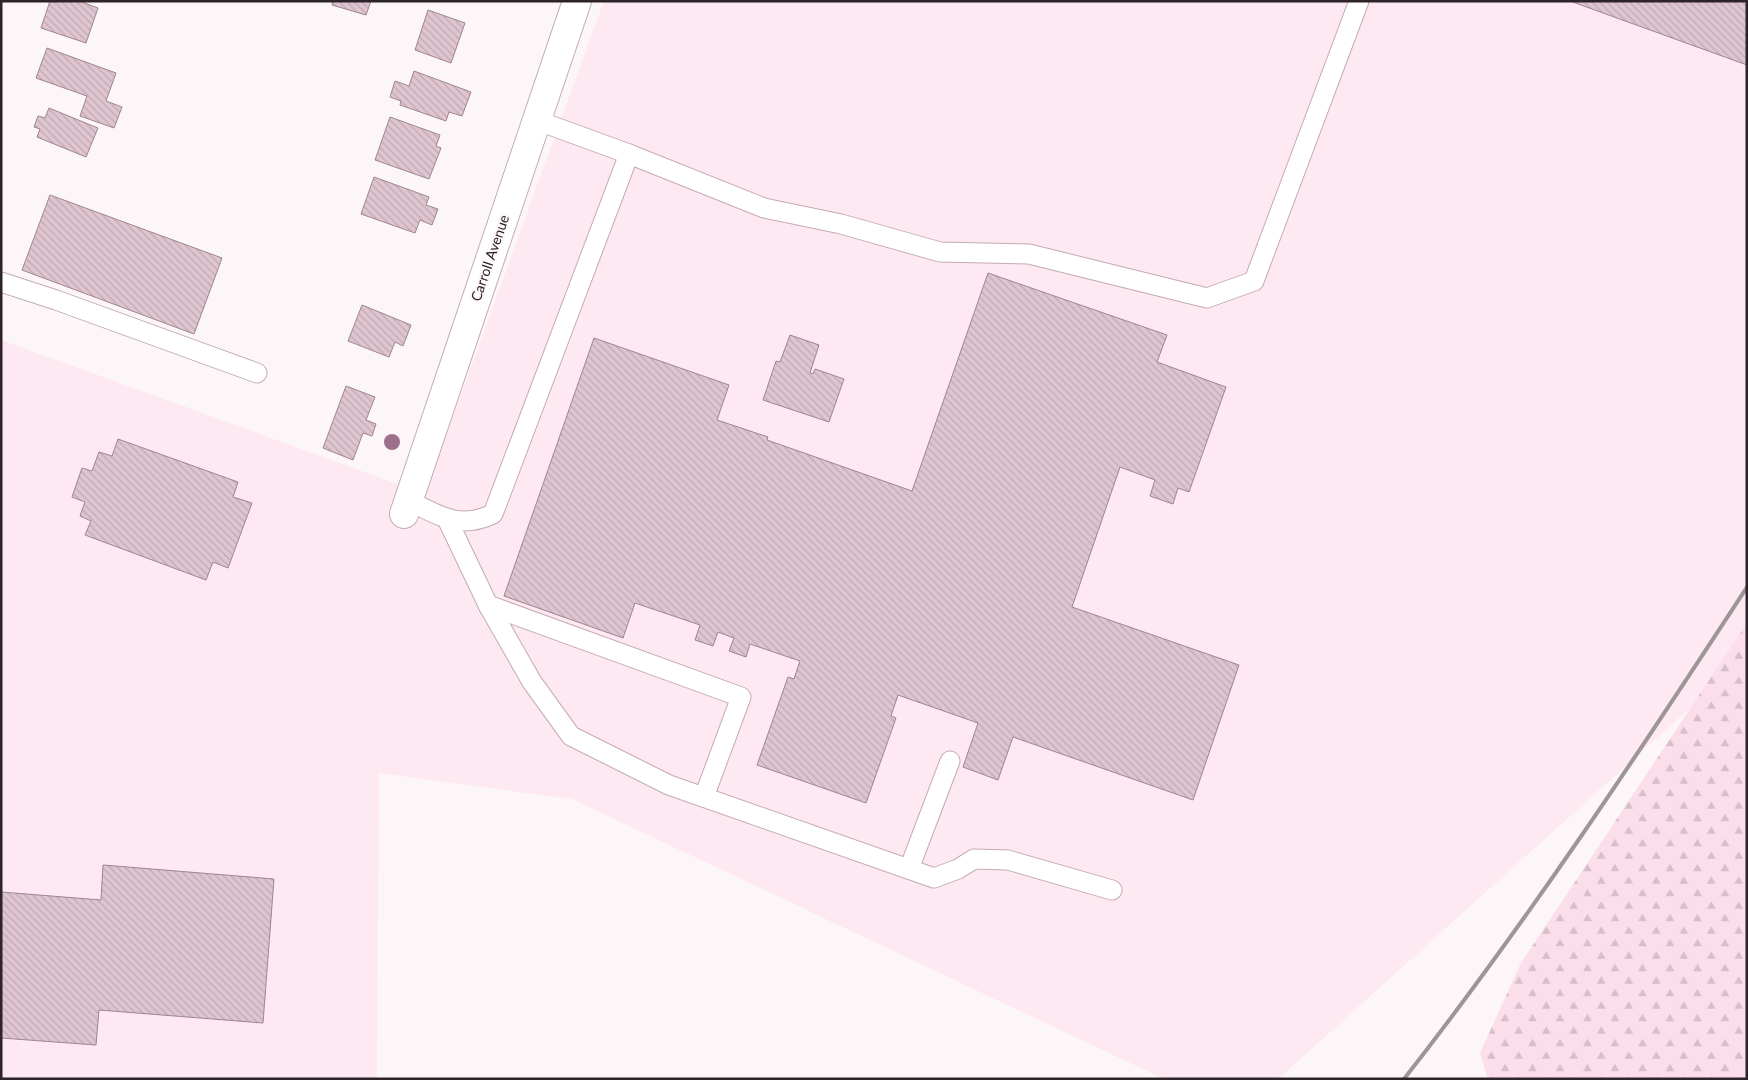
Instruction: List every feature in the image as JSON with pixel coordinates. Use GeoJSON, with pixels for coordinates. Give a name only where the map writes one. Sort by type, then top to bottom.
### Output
{"type":"FeatureCollection","features":[{"type":"Feature","properties":{"kind":"street","name":"Carroll Avenue"},"geometry":{"type":"LineString","coordinates":[[406,507],[576,1]]}},
{"type":"Feature","properties":{"kind":"lane"},"geometry":{"type":"LineString","coordinates":[[536,120],[629,154],[764,208],[841,224],[940,252],[1029,254],[1207,298],[1254,281],[1359,1]]}},
{"type":"Feature","properties":{"kind":"lane"},"geometry":{"type":"LineString","coordinates":[[406,507],[448,521],[477,522],[493,514],[629,154]]}},
{"type":"Feature","properties":{"kind":"lane"},"geometry":{"type":"LineString","coordinates":[[1,282],[56,300],[256,373]]}},
{"type":"Feature","properties":{"kind":"lane"},"geometry":{"type":"LineString","coordinates":[[448,521],[488,605],[532,682],[571,736],[669,785],[934,878],[958,869],[974,859],[1008,860],[1112,890]]}},
{"type":"Feature","properties":{"kind":"lane"},"geometry":{"type":"LineString","coordinates":[[488,605],[741,696],[704,797]]}},
{"type":"Feature","properties":{"kind":"lane"},"geometry":{"type":"LineString","coordinates":[[909,869],[950,761]]}},
{"type":"Feature","properties":{"kind":"shaded area"},"geometry":{"type":"Polygon","coordinates":[[[604,1],[1747,1],[1747,657],[1278,1079],[1164,1079],[572,799],[379,773],[377,1079],[1,1079],[1,340],[425,494],[604,1]]]}},
{"type":"Feature","properties":{"kind":"green space"},"geometry":{"type":"Polygon","coordinates":[[[1747,623],[1747,1079],[1488,1079],[1480,1053],[1521,963],[1747,623]]]}},
{"type":"Feature","properties":{"kind":"building"},"geometry":{"type":"Polygon","coordinates":[[[50,1],[79,1],[98,8],[86,43],[41,28],[50,1]]]}},
{"type":"Feature","properties":{"kind":"building"},"geometry":{"type":"Polygon","coordinates":[[[333,1],[371,1],[366,15],[332,5],[333,1]]]}},
{"type":"Feature","properties":{"kind":"building"},"geometry":{"type":"Polygon","coordinates":[[[1570,1],[1747,1],[1747,65],[1570,1]]]}},
{"type":"Feature","properties":{"kind":"building"},"geometry":{"type":"Polygon","coordinates":[[[428,10],[465,23],[451,63],[415,50],[428,10]]]}},
{"type":"Feature","properties":{"kind":"building"},"geometry":{"type":"Polygon","coordinates":[[[47,48],[116,73],[106,101],[122,107],[114,128],[80,116],[87,96],[36,78],[47,48]]]}},
{"type":"Feature","properties":{"kind":"building"},"geometry":{"type":"Polygon","coordinates":[[[414,71],[471,92],[462,116],[449,112],[446,121],[400,105],[401,101],[390,97],[395,81],[409,86],[414,71]]]}},
{"type":"Feature","properties":{"kind":"building"},"geometry":{"type":"Polygon","coordinates":[[[49,108],[98,128],[86,157],[37,137],[40,129],[34,127],[38,116],[45,118],[49,108]]]}},
{"type":"Feature","properties":{"kind":"building"},"geometry":{"type":"Polygon","coordinates":[[[390,117],[440,135],[436,146],[441,148],[429,179],[375,160],[390,117]]]}},
{"type":"Feature","properties":{"kind":"building"},"geometry":{"type":"Polygon","coordinates":[[[374,177],[429,197],[426,205],[438,209],[432,225],[420,220],[415,233],[361,214],[374,177]]]}},
{"type":"Feature","properties":{"kind":"building"},"geometry":{"type":"Polygon","coordinates":[[[50,195],[222,258],[194,334],[22,270],[50,195]]]}},
{"type":"Feature","properties":{"kind":"building"},"geometry":{"type":"Polygon","coordinates":[[[988,273],[1167,335],[1157,362],[1226,387],[1189,492],[1178,488],[1173,504],[1150,496],[1155,480],[1120,467],[1072,607],[1239,665],[1193,800],[1013,737],[998,780],[963,767],[978,723],[898,695],[891,716],[896,718],[866,803],[757,765],[788,677],[794,679],[800,661],[750,644],[746,657],[729,651],[734,638],[718,632],[713,646],[695,640],[700,625],[635,603],[623,638],[504,596],[594,338],[729,385],[717,420],[768,437],[767,440],[912,491],[988,273]]]}},
{"type":"Feature","properties":{"kind":"building"},"geometry":{"type":"Polygon","coordinates":[[[362,305],[411,325],[403,346],[395,342],[389,357],[348,341],[362,305]]]}},
{"type":"Feature","properties":{"kind":"building"},"geometry":{"type":"Polygon","coordinates":[[[790,335],[819,345],[810,373],[813,374],[815,369],[844,379],[829,422],[763,400],[776,361],[780,362],[790,335]]]}},
{"type":"Feature","properties":{"kind":"building"},"geometry":{"type":"Polygon","coordinates":[[[346,386],[375,397],[366,420],[376,424],[372,436],[363,433],[353,460],[323,448],[346,386]]]}},
{"type":"Feature","properties":{"kind":"building"},"geometry":{"type":"Polygon","coordinates":[[[118,439],[238,482],[233,497],[252,503],[228,568],[213,562],[206,580],[85,535],[91,521],[80,516],[85,502],[72,497],[82,468],[92,471],[99,452],[112,456],[118,439]]]}},
{"type":"Feature","properties":{"kind":"building"},"geometry":{"type":"Polygon","coordinates":[[[103,865],[274,879],[263,1023],[99,1010],[96,1045],[1,1038],[1,892],[101,900],[103,865]]]}},
{"type":"Feature","properties":{"kind":"railway"},"geometry":{"type":"LineString","coordinates":[[1404,1079],[1450,1020],[1581,837],[1747,587]]}}]}
